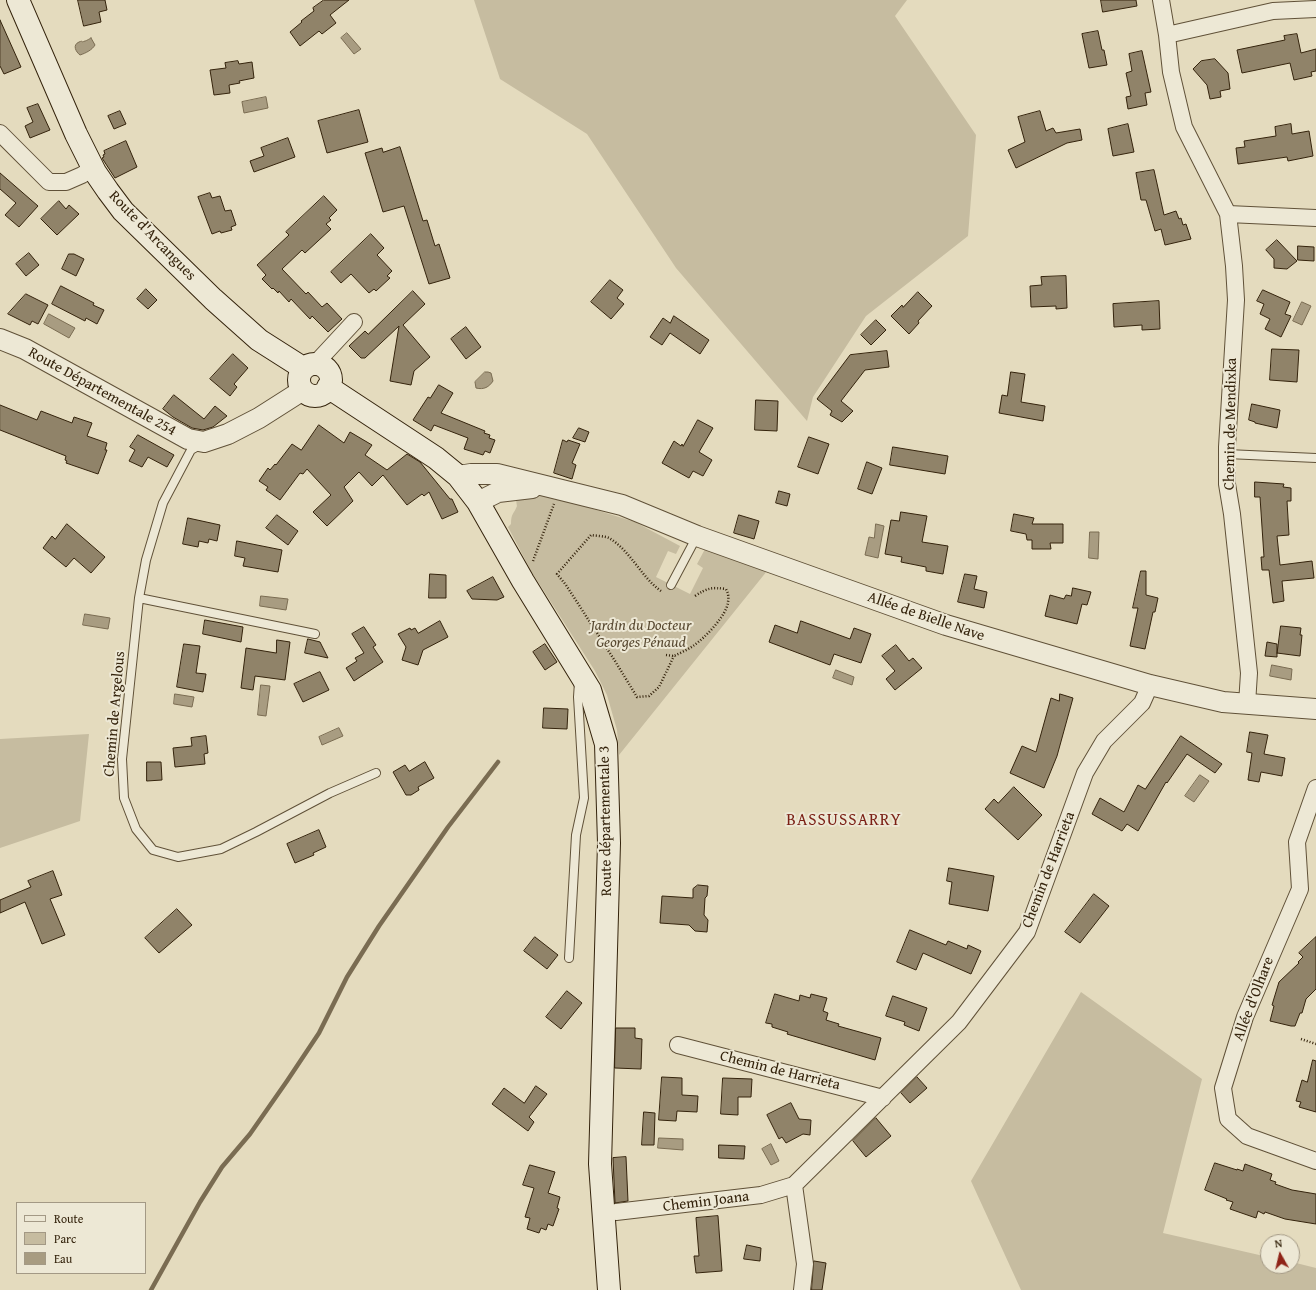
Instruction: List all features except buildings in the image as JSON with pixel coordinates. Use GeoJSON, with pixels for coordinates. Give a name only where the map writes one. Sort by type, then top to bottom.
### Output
{"type":"FeatureCollection","features":[{"type":"Feature","properties":{"kind":"main road","name":"Route d'Arcangues"},"geometry":{"type":"LineString","coordinates":[[18,0],[76,134],[93,168],[123,211],[213,299],[258,340],[309,366]]}},
{"type":"Feature","properties":{"kind":"main road"},"geometry":{"type":"LineString","coordinates":[[309,366],[323,366],[329,372],[330,380],[328,387],[322,393],[310,395],[303,390],[299,378],[309,366]]}},
{"type":"Feature","properties":{"kind":"main road","name":"Route départementale 3"},"geometry":{"type":"LineString","coordinates":[[328,387],[436,458],[458,476],[478,502],[523,581],[590,690],[606,744],[609,843],[600,1164],[608,1290]]}},
{"type":"Feature","properties":{"kind":"street","name":"Chemin de Mendixka"},"geometry":{"type":"LineString","coordinates":[[1161,0],[1168,35],[1171,72],[1184,127],[1228,214],[1236,300],[1227,454],[1227,484],[1232,514],[1249,673],[1246,704]]}},
{"type":"Feature","properties":{"kind":"street"},"geometry":{"type":"LineString","coordinates":[[1168,35],[1273,11],[1316,9]]}},
{"type":"Feature","properties":{"kind":"street"},"geometry":{"type":"LineString","coordinates":[[0,133],[49,182],[66,182],[93,168]]}},
{"type":"Feature","properties":{"kind":"street"},"geometry":{"type":"LineString","coordinates":[[1228,214],[1316,218]]}},
{"type":"Feature","properties":{"kind":"street"},"geometry":{"type":"LineString","coordinates":[[309,366],[354,322]]}},
{"type":"Feature","properties":{"kind":"street","name":"Route Départementale 254"},"geometry":{"type":"LineString","coordinates":[[0,339],[25,349],[188,439],[204,442]]}},
{"type":"Feature","properties":{"kind":"street"},"geometry":{"type":"LineString","coordinates":[[204,442],[228,434],[259,418],[303,390]]}},
{"type":"Feature","properties":{"kind":"street","name":"Allée de Bielle Nave"},"geometry":{"type":"LineString","coordinates":[[458,476],[471,474],[497,474],[622,505],[697,536],[946,625],[1150,685],[1223,702],[1316,709]]}},
{"type":"Feature","properties":{"kind":"street","name":"Allée de Bielle Nave"},"geometry":{"type":"LineString","coordinates":[[478,502],[498,492],[546,486]]}},
{"type":"Feature","properties":{"kind":"street","name":"Chemin de Harrieta"},"geometry":{"type":"LineString","coordinates":[[794,1185],[959,1022],[1027,932],[1085,773],[1104,740],[1142,703],[1150,685]]}},
{"type":"Feature","properties":{"kind":"street","name":"Allée d'Olhare"},"geometry":{"type":"LineString","coordinates":[[1316,788],[1297,842],[1300,888],[1245,1017],[1223,1088],[1228,1119],[1247,1136],[1316,1161]]}},
{"type":"Feature","properties":{"kind":"street","name":"Chemin de Harrieta"},"geometry":{"type":"LineString","coordinates":[[678,1045],[883,1098]]}},
{"type":"Feature","properties":{"kind":"street"},"geometry":{"type":"LineString","coordinates":[[794,1185],[805,1264],[802,1290]]}},
{"type":"Feature","properties":{"kind":"street","name":"Chemin Joana"},"geometry":{"type":"LineString","coordinates":[[616,1212],[761,1195],[794,1185]]}},
{"type":"Feature","properties":{"kind":"lane","name":"Chemin de Argelous"},"geometry":{"type":"LineString","coordinates":[[204,442],[191,450],[163,503],[146,560],[139,598],[122,759],[124,798],[136,829],[153,850],[178,857],[221,849],[330,793],[376,773]]}},
{"type":"Feature","properties":{"kind":"lane"},"geometry":{"type":"LineString","coordinates":[[1227,454],[1316,458]]}},
{"type":"Feature","properties":{"kind":"lane"},"geometry":{"type":"LineString","coordinates":[[671,584],[697,536]]}},
{"type":"Feature","properties":{"kind":"lane"},"geometry":{"type":"LineString","coordinates":[[139,598],[315,634]]}},
{"type":"Feature","properties":{"kind":"lane"},"geometry":{"type":"LineString","coordinates":[[569,958],[576,835],[584,798],[578,697],[580,673]]}},
{"type":"Feature","properties":{"kind":"path"},"geometry":{"type":"LineString","coordinates":[[666,594],[652,583],[627,553],[609,538],[591,535],[557,574],[566,585],[637,697],[649,696],[659,687],[674,656],[695,645],[713,628],[724,614],[728,603],[726,589],[706,589],[695,596]]}},
{"type":"Feature","properties":{"kind":"path"},"geometry":{"type":"LineString","coordinates":[[666,654],[674,656]]}},
{"type":"Feature","properties":{"kind":"path"},"geometry":{"type":"LineString","coordinates":[[1301,1040],[1316,1044]]}},
{"type":"Feature","properties":{"kind":"green space"},"geometry":{"type":"Polygon","coordinates":[[[474,0],[907,0],[895,16],[976,135],[968,236],[866,316],[813,397],[807,421],[676,268],[587,134],[500,79],[474,0]]]}},
{"type":"Feature","properties":{"kind":"green space","name":"Jardin du Docteur Georges Pénaud"},"geometry":{"type":"Polygon","coordinates":[[[535,493],[548,495],[635,522],[680,546],[676,554],[668,551],[656,577],[690,594],[703,568],[697,564],[705,549],[767,571],[619,755],[617,730],[607,695],[595,671],[531,571],[508,527],[511,524],[512,516],[517,506],[516,499],[535,493]]]}},
{"type":"Feature","properties":{"kind":"green space"},"geometry":{"type":"Polygon","coordinates":[[[89,734],[80,821],[0,848],[0,739],[89,734]]]}},
{"type":"Feature","properties":{"kind":"green space"},"geometry":{"type":"Polygon","coordinates":[[[1081,992],[1202,1079],[1163,1233],[1260,1255],[1260,1274],[1300,1274],[1300,1264],[1316,1268],[1316,1290],[1021,1290],[971,1181],[1081,992]]]}},
{"type":"Feature","properties":{"kind":"water"},"geometry":{"type":"Polygon","coordinates":[[[347,33],[361,49],[354,54],[341,38],[347,33]]]}},
{"type":"Feature","properties":{"kind":"water"},"geometry":{"type":"Polygon","coordinates":[[[91,38],[95,45],[89,51],[80,55],[75,47],[77,43],[91,38]]]}},
{"type":"Feature","properties":{"kind":"water"},"geometry":{"type":"Polygon","coordinates":[[[266,97],[268,108],[244,113],[242,102],[266,97]]]}},
{"type":"Feature","properties":{"kind":"water"},"geometry":{"type":"Polygon","coordinates":[[[1302,302],[1311,306],[1302,325],[1293,321],[1302,302]]]}},
{"type":"Feature","properties":{"kind":"water"},"geometry":{"type":"Polygon","coordinates":[[[49,314],[75,328],[69,338],[44,324],[49,314]]]}},
{"type":"Feature","properties":{"kind":"water"},"geometry":{"type":"Polygon","coordinates":[[[485,372],[491,373],[493,381],[486,388],[476,388],[475,382],[485,372]]]}},
{"type":"Feature","properties":{"kind":"water"},"geometry":{"type":"Polygon","coordinates":[[[876,524],[884,526],[878,558],[865,555],[869,537],[874,538],[876,524]]]}},
{"type":"Feature","properties":{"kind":"water"},"geometry":{"type":"Polygon","coordinates":[[[1090,532],[1099,532],[1098,559],[1089,558],[1090,532]]]}},
{"type":"Feature","properties":{"kind":"water"},"geometry":{"type":"Polygon","coordinates":[[[261,596],[288,599],[286,610],[260,606],[261,596]]]}},
{"type":"Feature","properties":{"kind":"water"},"geometry":{"type":"Polygon","coordinates":[[[85,614],[110,618],[108,629],[83,625],[85,614]]]}},
{"type":"Feature","properties":{"kind":"water"},"geometry":{"type":"Polygon","coordinates":[[[1272,665],[1292,669],[1291,680],[1270,676],[1272,665]]]}},
{"type":"Feature","properties":{"kind":"water"},"geometry":{"type":"Polygon","coordinates":[[[836,670],[854,677],[852,685],[833,678],[836,670]]]}},
{"type":"Feature","properties":{"kind":"water"},"geometry":{"type":"Polygon","coordinates":[[[261,685],[270,686],[266,716],[258,715],[261,685]]]}},
{"type":"Feature","properties":{"kind":"water"},"geometry":{"type":"Polygon","coordinates":[[[175,694],[194,697],[192,707],[174,704],[175,694]]]}},
{"type":"Feature","properties":{"kind":"water"},"geometry":{"type":"Polygon","coordinates":[[[339,728],[343,736],[322,745],[319,737],[339,728]]]}},
{"type":"Feature","properties":{"kind":"water"},"geometry":{"type":"Polygon","coordinates":[[[1200,775],[1209,781],[1194,802],[1185,796],[1200,775]]]}},
{"type":"Feature","properties":{"kind":"water"},"geometry":{"type":"Polygon","coordinates":[[[659,1138],[683,1139],[683,1150],[658,1148],[659,1138]]]}},
{"type":"Feature","properties":{"kind":"water"},"geometry":{"type":"Polygon","coordinates":[[[771,1144],[779,1161],[771,1165],[762,1149],[771,1144]]]}},
{"type":"Feature","properties":{"kind":"waterway"},"geometry":{"type":"LineString","coordinates":[[151,1290],[200,1202],[222,1167],[250,1134],[319,1033],[347,977],[379,926],[448,827],[498,762]]}},
{"type":"Feature","properties":{"kind":"district","name":"BASSUSSARRY"},"geometry":{"type":"Point","coordinates":[844,821]}}]}
